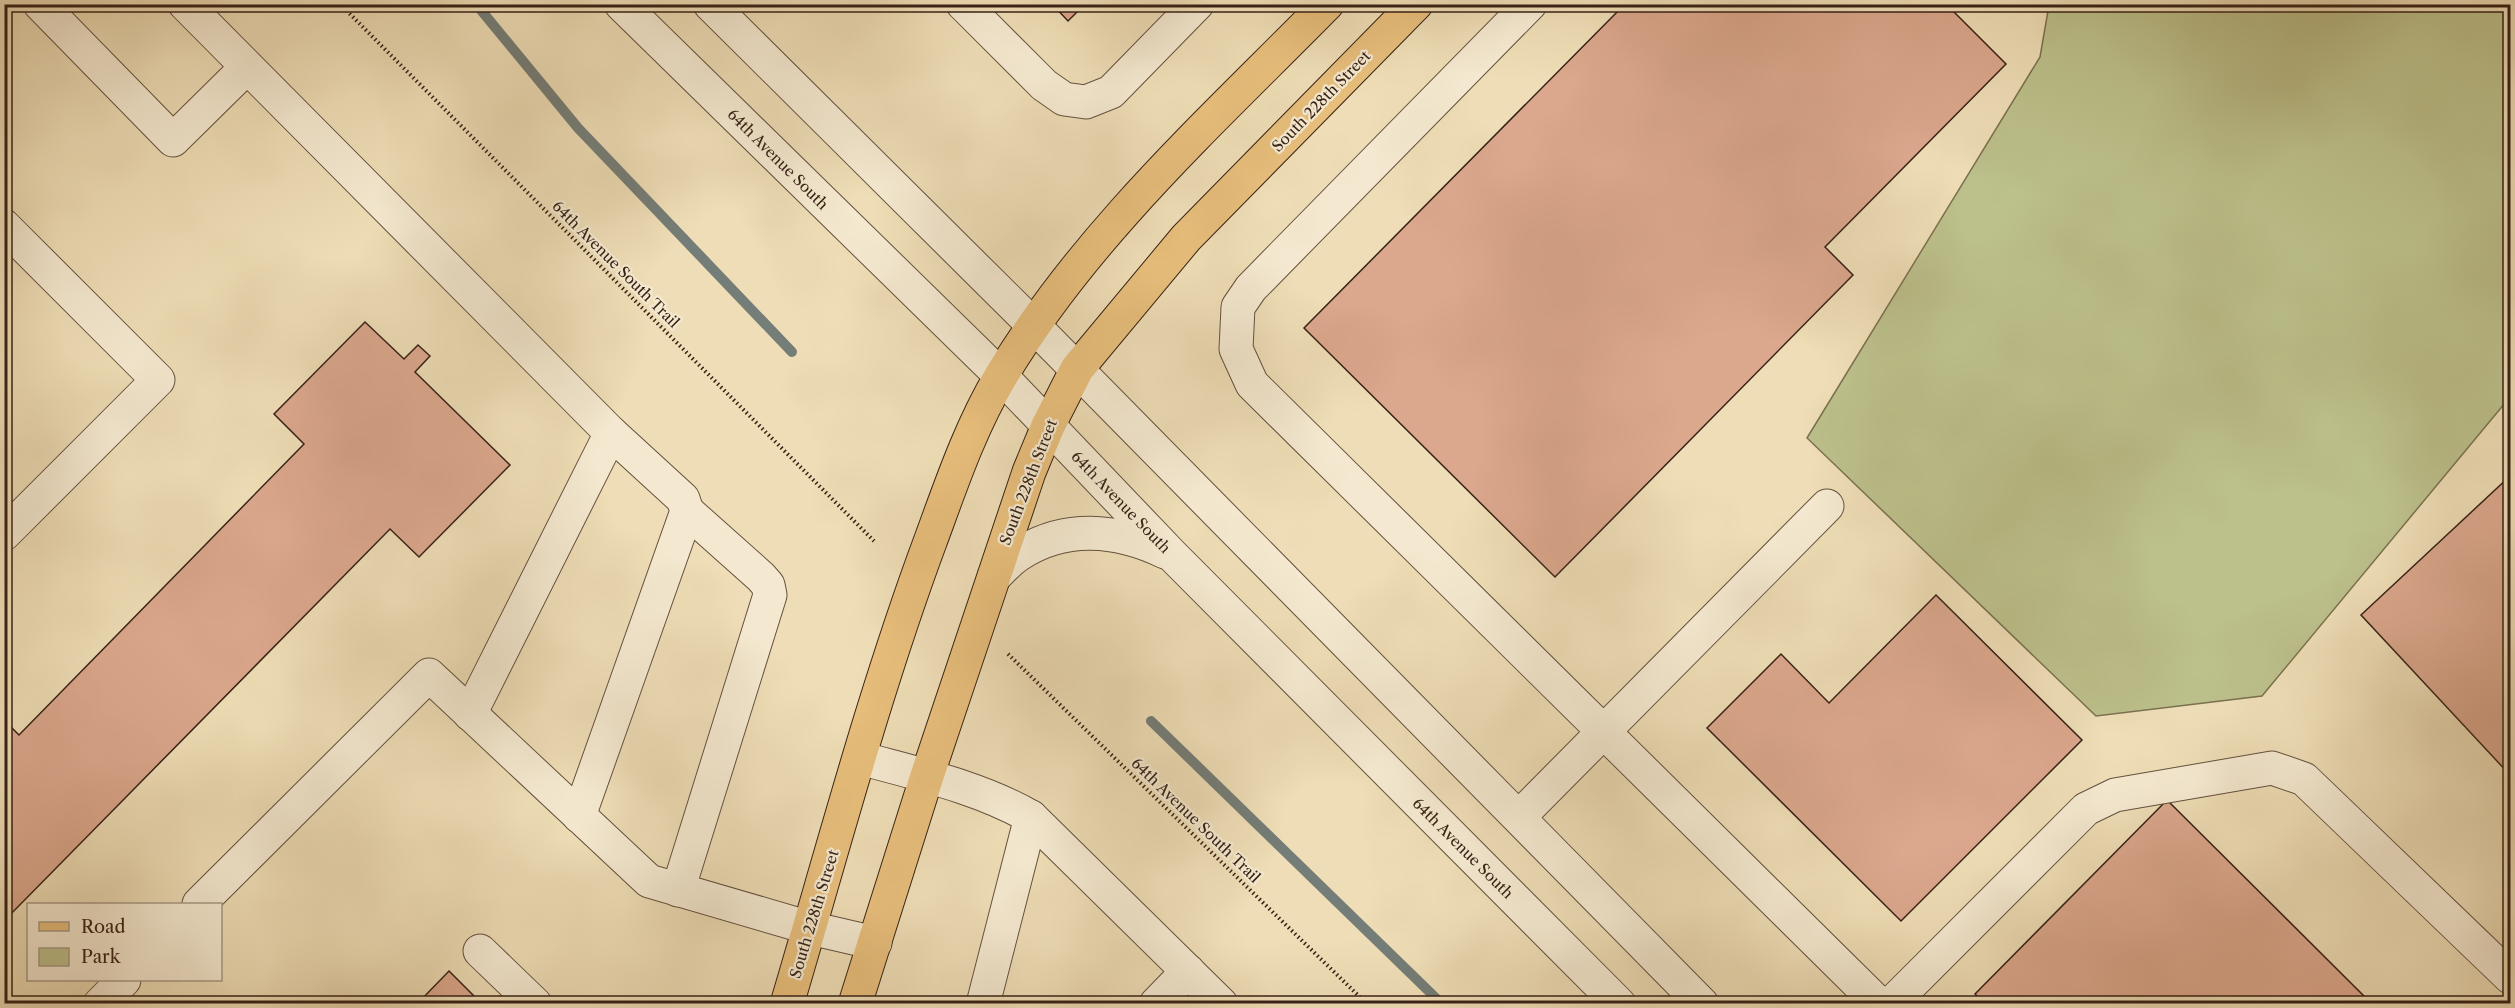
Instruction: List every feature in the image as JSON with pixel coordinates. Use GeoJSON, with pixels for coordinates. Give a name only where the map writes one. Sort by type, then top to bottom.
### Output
{"type":"FeatureCollection","features":[{"type":"Feature","properties":{"kind":"main road","name":"South 228th Street"},"geometry":{"type":"LineString","coordinates":[[787,1004],[904,611],[969,439],[1001,376],[1079,265],[1114,223],[1327,4]]}},
{"type":"Feature","properties":{"kind":"main road","name":"South 228th Street"},"geometry":{"type":"LineString","coordinates":[[855,1004],[927,776],[1029,472],[1048,426],[1077,369],[1186,238],[1416,4]]}},
{"type":"Feature","properties":{"kind":"street"},"geometry":{"type":"LineString","coordinates":[[39,4],[172,140],[248,67]]}},
{"type":"Feature","properties":{"kind":"street"},"geometry":{"type":"LineString","coordinates":[[185,4],[611,433],[683,499],[687,511],[768,585],[770,595],[678,890]]}},
{"type":"Feature","properties":{"kind":"street","name":"64th Avenue South"},"geometry":{"type":"LineString","coordinates":[[621,4],[1001,376],[1171,554],[1619,1004]]}},
{"type":"Feature","properties":{"kind":"street"},"geometry":{"type":"LineString","coordinates":[[710,4],[1077,369],[1702,1004]]}},
{"type":"Feature","properties":{"kind":"street"},"geometry":{"type":"LineString","coordinates":[[963,4],[1044,85],[1064,99],[1086,102],[1111,92],[1197,4]]}},
{"type":"Feature","properties":{"kind":"street"},"geometry":{"type":"LineString","coordinates":[[1530,4],[1251,288],[1238,307],[1236,349],[1252,384],[1879,1004]]}},
{"type":"Feature","properties":{"kind":"street"},"geometry":{"type":"LineString","coordinates":[[4,226],[158,380],[4,534]]}},
{"type":"Feature","properties":{"kind":"street"},"geometry":{"type":"LineString","coordinates":[[470,714],[611,433]]}},
{"type":"Feature","properties":{"kind":"street"},"geometry":{"type":"LineString","coordinates":[[1519,817],[1827,506]]}},
{"type":"Feature","properties":{"kind":"street"},"geometry":{"type":"LineString","coordinates":[[579,816],[687,511]]}},
{"type":"Feature","properties":{"kind":"street"},"geometry":{"type":"LineString","coordinates":[[994,577],[1016,556],[1035,545],[1067,534],[1095,533],[1138,540],[1171,554]]}},
{"type":"Feature","properties":{"kind":"street"},"geometry":{"type":"LineString","coordinates":[[200,903],[429,675],[649,881],[810,928],[874,943]]}},
{"type":"Feature","properties":{"kind":"street"},"geometry":{"type":"LineString","coordinates":[[860,758],[927,776],[1001,800],[1031,817],[1221,1004]]}},
{"type":"Feature","properties":{"kind":"street"},"geometry":{"type":"LineString","coordinates":[[1891,1004],[2086,809],[2115,795],[2272,768],[2304,778],[2511,977]]}},
{"type":"Feature","properties":{"kind":"street"},"geometry":{"type":"LineString","coordinates":[[983,1004],[1031,817]]}},
{"type":"Feature","properties":{"kind":"street"},"geometry":{"type":"LineString","coordinates":[[480,951],[535,1004]]}},
{"type":"Feature","properties":{"kind":"street"},"geometry":{"type":"LineString","coordinates":[[1156,1004],[1188,971]]}},
{"type":"Feature","properties":{"kind":"street"},"geometry":{"type":"LineString","coordinates":[[100,1004],[123,981]]}},
{"type":"Feature","properties":{"kind":"path","name":"64th Avenue South Trail"},"geometry":{"type":"LineString","coordinates":[[340,4],[874,541]]}},
{"type":"Feature","properties":{"kind":"path","name":"64th Avenue South Trail"},"geometry":{"type":"LineString","coordinates":[[1008,654],[1367,1004]]}},
{"type":"Feature","properties":{"kind":"green space"},"geometry":{"type":"Polygon","coordinates":[[[2049,5],[2510,5],[2510,397],[2262,696],[2096,716],[1807,438],[2040,57],[2049,5]]]}},
{"type":"Feature","properties":{"kind":"building"},"geometry":{"type":"Polygon","coordinates":[[[1052,4],[1085,4],[1068,21],[1052,4]]]}},
{"type":"Feature","properties":{"kind":"building"},"geometry":{"type":"Polygon","coordinates":[[[1625,4],[1946,4],[2006,64],[1825,247],[1853,275],[1555,577],[1304,328],[1625,4]]]}},
{"type":"Feature","properties":{"kind":"building"},"geometry":{"type":"Polygon","coordinates":[[[365,322],[404,359],[418,345],[430,356],[415,372],[510,465],[419,557],[390,529],[4,921],[4,720],[19,735],[304,444],[274,414],[365,322]]]}},
{"type":"Feature","properties":{"kind":"building"},"geometry":{"type":"Polygon","coordinates":[[[2510,476],[2510,775],[2361,615],[2510,476]]]}},
{"type":"Feature","properties":{"kind":"building"},"geometry":{"type":"Polygon","coordinates":[[[1936,595],[2082,740],[1901,921],[1707,728],[1781,654],[1829,703],[1936,595]]]}},
{"type":"Feature","properties":{"kind":"building"},"geometry":{"type":"Polygon","coordinates":[[[2167,800],[2372,1004],[1985,1004],[1975,994],[2167,800]]]}},
{"type":"Feature","properties":{"kind":"building"},"geometry":{"type":"Polygon","coordinates":[[[449,971],[482,1004],[417,1004],[449,971]]]}},
{"type":"Feature","properties":{"kind":"waterway"},"geometry":{"type":"LineString","coordinates":[[476,4],[578,128],[792,352]]}},
{"type":"Feature","properties":{"kind":"waterway"},"geometry":{"type":"LineString","coordinates":[[1151,721],[1442,1004]]}}]}
